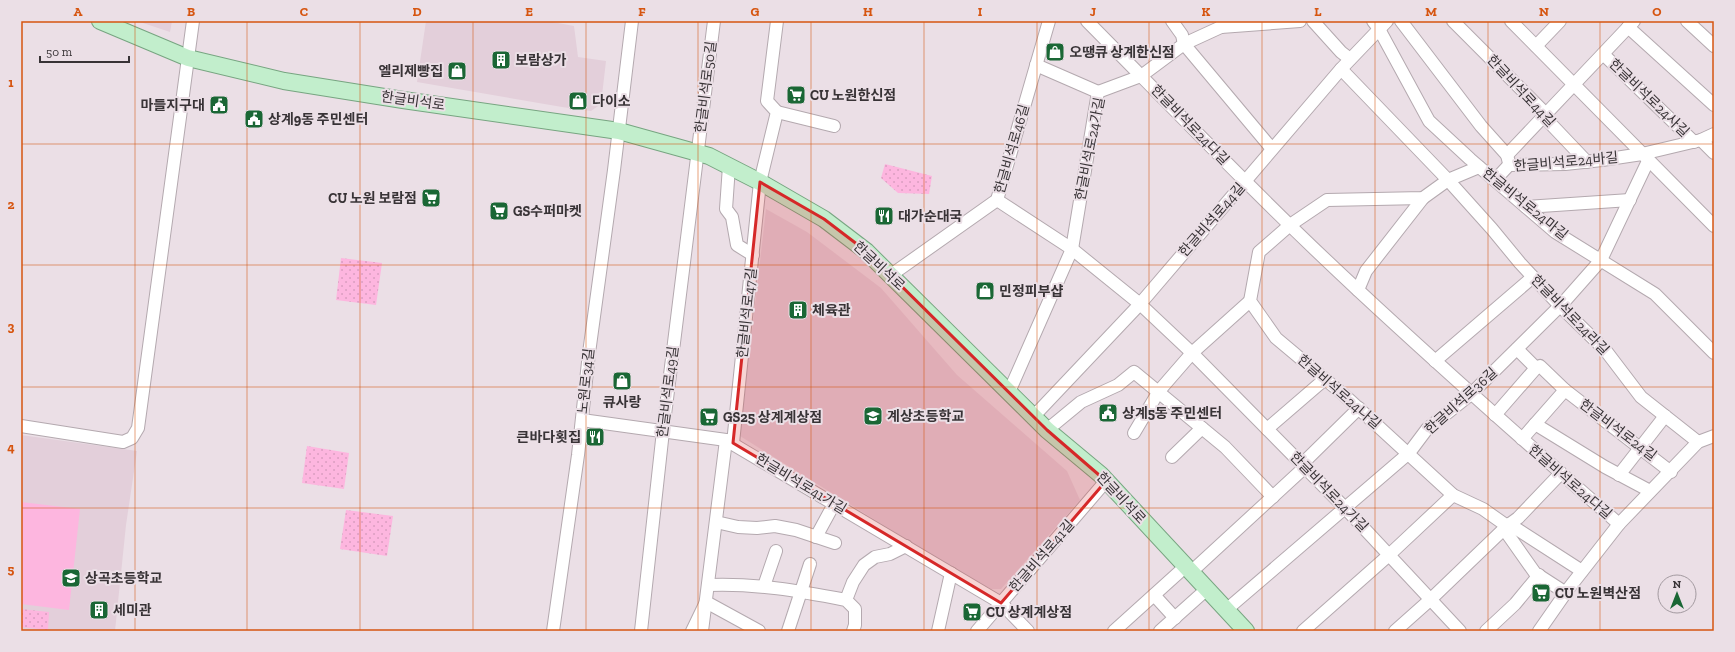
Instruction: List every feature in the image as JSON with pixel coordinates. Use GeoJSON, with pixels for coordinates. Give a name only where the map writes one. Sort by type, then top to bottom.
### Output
{"type":"FeatureCollection","features":[{"type":"Feature","properties":{"kind":"main road","name":"한글비석로"},"geometry":{"type":"LineString","coordinates":[[100,21],[188,58],[284,81],[403,100],[619,131],[709,156],[760,182],[824,219],[866,251],[1047,430],[1106,480],[1244,630]]}},
{"type":"Feature","properties":{"kind":"street"},"geometry":{"type":"LineString","coordinates":[[21,426],[123,442],[132,438],[138,428],[193,21]]}},
{"type":"Feature","properties":{"kind":"street","name":"노원로34길"},"geometry":{"type":"LineString","coordinates":[[553,631],[582,420],[589,353],[619,131],[632,21]]}},
{"type":"Feature","properties":{"kind":"street","name":"한글비석로50길"},"geometry":{"type":"LineString","coordinates":[[697,153],[714,21]]}},
{"type":"Feature","properties":{"kind":"street"},"geometry":{"type":"LineString","coordinates":[[777,21],[767,101],[776,112],[834,126]]}},
{"type":"Feature","properties":{"kind":"street","name":"한글비석로46길"},"geometry":{"type":"LineString","coordinates":[[891,275],[996,200],[1049,21]]}},
{"type":"Feature","properties":{"kind":"street","name":"한글비석로24다길"},"geometry":{"type":"LineString","coordinates":[[1087,21],[1245,181],[1358,290],[1471,394],[1619,524]]}},
{"type":"Feature","properties":{"kind":"street"},"geometry":{"type":"LineString","coordinates":[[1172,21],[1182,36],[1184,44],[1272,149]]}},
{"type":"Feature","properties":{"kind":"street"},"geometry":{"type":"LineString","coordinates":[[1222,24],[1300,21]]}},
{"type":"Feature","properties":{"kind":"street"},"geometry":{"type":"LineString","coordinates":[[1313,21],[1341,52],[1350,59]]}},
{"type":"Feature","properties":{"kind":"street"},"geometry":{"type":"LineString","coordinates":[[1401,21],[1508,160]]}},
{"type":"Feature","properties":{"kind":"street","name":"한글비석로44길"},"geometry":{"type":"LineString","coordinates":[[1453,21],[1497,63],[1546,115],[1548,121],[1587,162]]}},
{"type":"Feature","properties":{"kind":"street","name":"한글비석로24바길"},"geometry":{"type":"LineString","coordinates":[[1511,21],[1714,226]]}},
{"type":"Feature","properties":{"kind":"street"},"geometry":{"type":"LineString","coordinates":[[1536,46],[1560,21]]}},
{"type":"Feature","properties":{"kind":"street"},"geometry":{"type":"LineString","coordinates":[[1687,21],[1714,46]]}},
{"type":"Feature","properties":{"kind":"street","name":"한글비석로24다길"},"geometry":{"type":"LineString","coordinates":[[1141,76],[1184,44],[1222,24]]}},
{"type":"Feature","properties":{"kind":"street","name":"한글비석로44길"},"geometry":{"type":"LineString","coordinates":[[1034,416],[1140,304],[1379,24]]}},
{"type":"Feature","properties":{"kind":"street","name":"한글비석로24마길"},"geometry":{"type":"LineString","coordinates":[[1379,24],[1429,121],[1479,167],[1555,232],[1655,294],[1714,353]]}},
{"type":"Feature","properties":{"kind":"street"},"geometry":{"type":"LineString","coordinates":[[1574,85],[1631,24],[1713,103]]}},
{"type":"Feature","properties":{"kind":"street","name":"한글비석로24사길"},"geometry":{"type":"LineString","coordinates":[[1603,54],[1698,141],[1714,153]]}},
{"type":"Feature","properties":{"kind":"street"},"geometry":{"type":"LineString","coordinates":[[1036,65],[1098,92]]}},
{"type":"Feature","properties":{"kind":"street","name":"한글비석로24라길"},"geometry":{"type":"LineString","coordinates":[[1341,69],[1448,180],[1533,277],[1606,352],[1641,397],[1698,442]]}},
{"type":"Feature","properties":{"kind":"street","name":"한글비석로24가길"},"geometry":{"type":"LineString","coordinates":[[1072,249],[1098,92],[1141,76]]}},
{"type":"Feature","properties":{"kind":"street","name":"한글비석로24바길"},"geometry":{"type":"LineString","coordinates":[[1495,180],[1508,160],[1546,115],[1574,85]]}},
{"type":"Feature","properties":{"kind":"street","name":"한글비석로47길"},"geometry":{"type":"LineString","coordinates":[[702,631],[716,522],[730,442],[760,182],[776,112]]}},
{"type":"Feature","properties":{"kind":"street"},"geometry":{"type":"LineString","coordinates":[[1645,157],[1698,141],[1714,134]]}},
{"type":"Feature","properties":{"kind":"street","name":"한글비석로49길"},"geometry":{"type":"LineString","coordinates":[[641,631],[663,431],[697,153]]}},
{"type":"Feature","properties":{"kind":"street","name":"한글비석로24바길"},"geometry":{"type":"LineString","coordinates":[[1508,160],[1565,164],[1645,157]]}},
{"type":"Feature","properties":{"kind":"street","name":"한글비석로36길"},"geometry":{"type":"LineString","coordinates":[[1226,610],[1409,453],[1427,429],[1471,394],[1560,306],[1601,260],[1630,200],[1645,157]]}},
{"type":"Feature","properties":{"kind":"street"},"geometry":{"type":"LineString","coordinates":[[729,166],[726,209],[732,217],[737,245],[752,255]]}},
{"type":"Feature","properties":{"kind":"street"},"geometry":{"type":"LineString","coordinates":[[1358,290],[1366,271],[1424,198],[1448,180],[1479,167]]}},
{"type":"Feature","properties":{"kind":"street"},"geometry":{"type":"LineString","coordinates":[[1134,433],[1159,391],[1192,353],[1250,301],[1259,252],[1290,225],[1327,200],[1424,198]]}},
{"type":"Feature","properties":{"kind":"street","name":"한글비석로24가길"},"geometry":{"type":"LineString","coordinates":[[996,200],[1072,249],[1140,304],[1192,353],[1304,466],[1460,631]]}},
{"type":"Feature","properties":{"kind":"street"},"geometry":{"type":"LineString","coordinates":[[1526,207],[1630,200]]}},
{"type":"Feature","properties":{"kind":"street"},"geometry":{"type":"LineString","coordinates":[[1009,392],[1072,249]]}},
{"type":"Feature","properties":{"kind":"street"},"geometry":{"type":"LineString","coordinates":[[1435,361],[1533,277]]}},
{"type":"Feature","properties":{"kind":"street","name":"한글비석로24나길"},"geometry":{"type":"LineString","coordinates":[[1250,301],[1276,338],[1359,408],[1453,495],[1483,509],[1507,526],[1582,571]]}},
{"type":"Feature","properties":{"kind":"street"},"geometry":{"type":"LineString","coordinates":[[1517,349],[1536,368]]}},
{"type":"Feature","properties":{"kind":"street"},"geometry":{"type":"LineString","coordinates":[[1495,415],[1536,368],[1540,366],[1565,390]]}},
{"type":"Feature","properties":{"kind":"street"},"geometry":{"type":"LineString","coordinates":[[1047,430],[1081,402],[1118,385],[1134,372],[1159,391],[1225,447],[1273,497]]}},
{"type":"Feature","properties":{"kind":"street"},"geometry":{"type":"LineString","coordinates":[[1267,429],[1325,379]]}},
{"type":"Feature","properties":{"kind":"street","name":"한글비석로24다길"},"geometry":{"type":"LineString","coordinates":[[1522,439],[1565,390]]}},
{"type":"Feature","properties":{"kind":"street","name":"한글비석로24길"},"geometry":{"type":"LineString","coordinates":[[1565,390],[1671,472]]}},
{"type":"Feature","properties":{"kind":"street"},"geometry":{"type":"LineString","coordinates":[[1114,631],[1154,595],[1188,569],[1273,497],[1359,408]]}},
{"type":"Feature","properties":{"kind":"street"},"geometry":{"type":"LineString","coordinates":[[1619,475],[1665,416]]}},
{"type":"Feature","properties":{"kind":"street","name":"한글비석로41가길"},"geometry":{"type":"LineString","coordinates":[[582,420],[730,442],[1001,603],[1028,631]]}},
{"type":"Feature","properties":{"kind":"street"},"geometry":{"type":"LineString","coordinates":[[1535,424],[1619,475],[1650,491]]}},
{"type":"Feature","properties":{"kind":"street"},"geometry":{"type":"LineString","coordinates":[[1172,458],[1202,428]]}},
{"type":"Feature","properties":{"kind":"street","name":"한글비석로24길"},"geometry":{"type":"LineString","coordinates":[[1539,631],[1582,571],[1619,524],[1650,491],[1671,472],[1698,442],[1714,436]]}},
{"type":"Feature","properties":{"kind":"street"},"geometry":{"type":"LineString","coordinates":[[1396,631],[1507,526],[1518,518],[1561,473]]}},
{"type":"Feature","properties":{"kind":"street","name":"한글비석로41길"},"geometry":{"type":"LineString","coordinates":[[977,631],[1106,480]]}},
{"type":"Feature","properties":{"kind":"street"},"geometry":{"type":"LineString","coordinates":[[1303,631],[1389,555],[1453,495]]}},
{"type":"Feature","properties":{"kind":"street"},"geometry":{"type":"LineString","coordinates":[[816,537],[834,504]]}},
{"type":"Feature","properties":{"kind":"street"},"geometry":{"type":"LineString","coordinates":[[716,522],[738,527],[757,528],[775,526],[796,530],[835,543]]}},
{"type":"Feature","properties":{"kind":"street"},"geometry":{"type":"LineString","coordinates":[[1507,526],[1535,572],[1566,593]]}},
{"type":"Feature","properties":{"kind":"street"},"geometry":{"type":"LineString","coordinates":[[846,600],[853,582],[864,565],[876,557],[890,554],[906,546]]}},
{"type":"Feature","properties":{"kind":"street"},"geometry":{"type":"LineString","coordinates":[[764,586],[776,551]]}},
{"type":"Feature","properties":{"kind":"street"},"geometry":{"type":"LineString","coordinates":[[788,631],[810,564]]}},
{"type":"Feature","properties":{"kind":"street"},"geometry":{"type":"LineString","coordinates":[[938,631],[951,573]]}},
{"type":"Feature","properties":{"kind":"street"},"geometry":{"type":"LineString","coordinates":[[1486,631],[1515,604],[1539,576]]}},
{"type":"Feature","properties":{"kind":"street"},"geometry":{"type":"LineString","coordinates":[[708,585],[735,584],[764,586],[846,600],[855,609],[855,626],[853,631]]}},
{"type":"Feature","properties":{"kind":"street"},"geometry":{"type":"LineString","coordinates":[[1160,631],[1207,589]]}},
{"type":"Feature","properties":{"kind":"street"},"geometry":{"type":"LineString","coordinates":[[1154,595],[1175,618]]}},
{"type":"Feature","properties":{"kind":"street"},"geometry":{"type":"LineString","coordinates":[[706,602],[759,631]]}},
{"type":"Feature","properties":{"kind":"street","name":"한글비석로47길"},"geometry":{"type":"LineString","coordinates":[[692,631],[706,602]]}},
{"type":"Feature","properties":{"kind":"highlighted area"},"geometry":{"type":"Polygon","coordinates":[[[760,182],[824,219],[866,251],[1047,430],[1106,481],[1001,603],[733,443],[760,182]]]}},
{"type":"Feature","properties":{"kind":"shaded area"},"geometry":{"type":"Polygon","coordinates":[[[137,21],[172,21],[170,32],[137,21]]]}},
{"type":"Feature","properties":{"kind":"shaded area"},"geometry":{"type":"Polygon","coordinates":[[[426,21],[547,21],[574,26],[578,57],[606,61],[601,104],[591,111],[417,82],[426,21]]]}},
{"type":"Feature","properties":{"kind":"shaded area"},"geometry":{"type":"Polygon","coordinates":[[[885,164],[932,176],[929,194],[898,193],[881,178],[885,164]]]}},
{"type":"Feature","properties":{"kind":"shaded area","name":"계상초등학교"},"geometry":{"type":"Polygon","coordinates":[[[766,209],[807,232],[881,288],[957,375],[1067,471],[1080,500],[1001,589],[991,589],[954,569],[740,436],[766,209]]]}},
{"type":"Feature","properties":{"kind":"shaded area"},"geometry":{"type":"Polygon","coordinates":[[[341,258],[382,263],[376,305],[336,300],[341,258]]]}},
{"type":"Feature","properties":{"kind":"shaded area","name":"상곡초등학교"},"geometry":{"type":"Polygon","coordinates":[[[21,435],[137,451],[126,525],[115,631],[21,631],[21,435]]]}},
{"type":"Feature","properties":{"kind":"shaded area"},"geometry":{"type":"Polygon","coordinates":[[[307,446],[349,453],[344,489],[302,483],[307,446]]]}},
{"type":"Feature","properties":{"kind":"shaded area"},"geometry":{"type":"Polygon","coordinates":[[[21,502],[80,509],[69,610],[21,604],[21,502]]]}},
{"type":"Feature","properties":{"kind":"shaded area"},"geometry":{"type":"Polygon","coordinates":[[[346,510],[393,516],[387,556],[340,549],[346,510]]]}},
{"type":"Feature","properties":{"kind":"shaded area"},"geometry":{"type":"Polygon","coordinates":[[[21,609],[49,612],[48,630],[21,627],[21,609]]]}},
{"type":"Feature","properties":{"kind":"place","name":"오땡큐 상계한신점"},"geometry":{"type":"Point","coordinates":[1055,52]}},
{"type":"Feature","properties":{"kind":"place","name":"보람상가"},"geometry":{"type":"Point","coordinates":[501,60]}},
{"type":"Feature","properties":{"kind":"place","name":"엘리제빵집"},"geometry":{"type":"Point","coordinates":[457,71]}},
{"type":"Feature","properties":{"kind":"place","name":"CU 노원한신점"},"geometry":{"type":"Point","coordinates":[796,95]}},
{"type":"Feature","properties":{"kind":"place","name":"다이소"},"geometry":{"type":"Point","coordinates":[578,101]}},
{"type":"Feature","properties":{"kind":"place","name":"마들지구대"},"geometry":{"type":"Point","coordinates":[219,105]}},
{"type":"Feature","properties":{"kind":"place","name":"상계9동 주민센터"},"geometry":{"type":"Point","coordinates":[254,119]}},
{"type":"Feature","properties":{"kind":"place","name":"CU 노원 보람점"},"geometry":{"type":"Point","coordinates":[431,198]}},
{"type":"Feature","properties":{"kind":"place","name":"GS수퍼마켓"},"geometry":{"type":"Point","coordinates":[499,211]}},
{"type":"Feature","properties":{"kind":"place","name":"대가순대국"},"geometry":{"type":"Point","coordinates":[884,216]}},
{"type":"Feature","properties":{"kind":"place","name":"민정피부샵"},"geometry":{"type":"Point","coordinates":[985,291]}},
{"type":"Feature","properties":{"kind":"place","name":"체육관"},"geometry":{"type":"Point","coordinates":[798,310]}},
{"type":"Feature","properties":{"kind":"place","name":"큐사랑"},"geometry":{"type":"Point","coordinates":[622,381]}},
{"type":"Feature","properties":{"kind":"place","name":"상계5동 주민센터"},"geometry":{"type":"Point","coordinates":[1108,413]}},
{"type":"Feature","properties":{"kind":"place","name":"계상초등학교"},"geometry":{"type":"Point","coordinates":[873,416]}},
{"type":"Feature","properties":{"kind":"place","name":"GS25 상계계상점"},"geometry":{"type":"Point","coordinates":[709,417]}},
{"type":"Feature","properties":{"kind":"place","name":"큰바다횟집"},"geometry":{"type":"Point","coordinates":[595,437]}},
{"type":"Feature","properties":{"kind":"place","name":"상곡초등학교"},"geometry":{"type":"Point","coordinates":[71,578]}},
{"type":"Feature","properties":{"kind":"place","name":"CU 노원벽산점"},"geometry":{"type":"Point","coordinates":[1541,593]}},
{"type":"Feature","properties":{"kind":"place","name":"세미관"},"geometry":{"type":"Point","coordinates":[99,610]}},
{"type":"Feature","properties":{"kind":"place","name":"CU 상계계상점"},"geometry":{"type":"Point","coordinates":[972,612]}}]}
